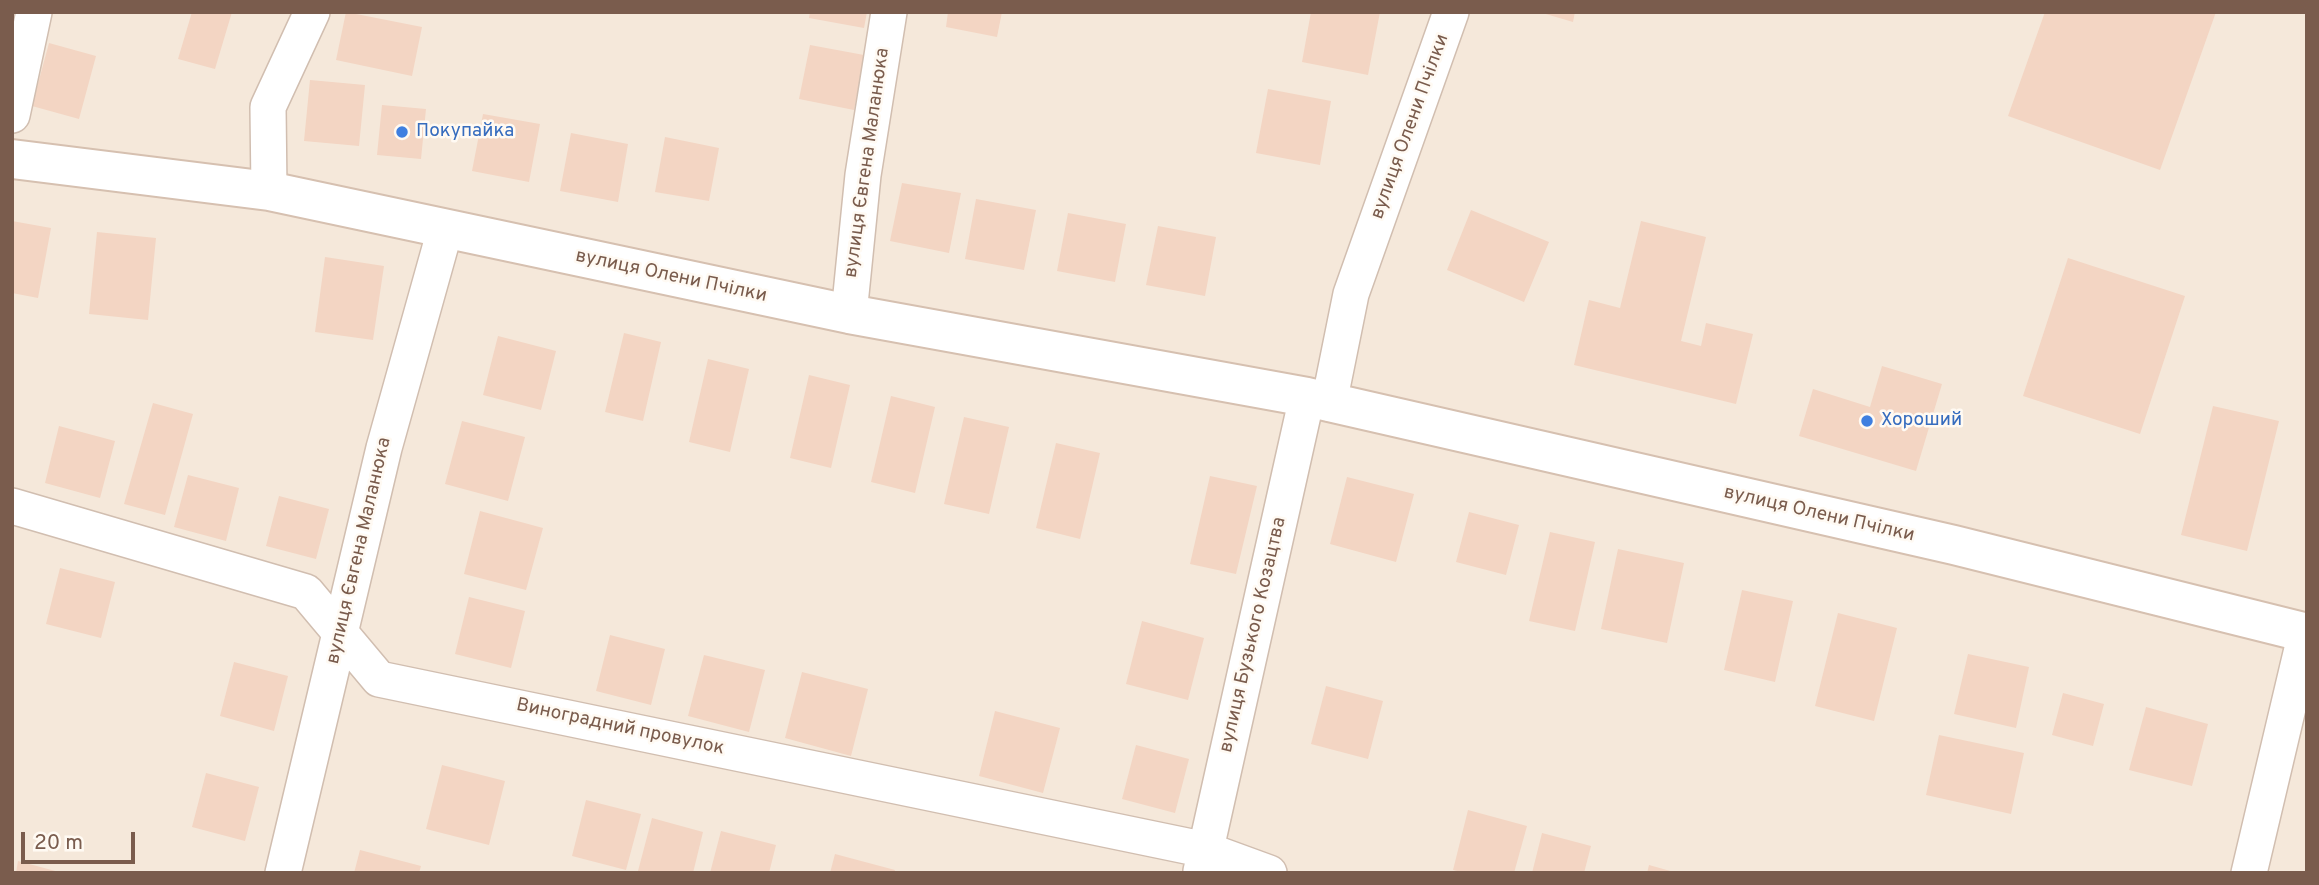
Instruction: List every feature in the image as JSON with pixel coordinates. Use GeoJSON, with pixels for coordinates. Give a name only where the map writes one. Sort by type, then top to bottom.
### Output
{"type":"FeatureCollection","features":[{"type":"Feature","properties":{"kind":"street"},"geometry":{"type":"LineString","coordinates":[[12,115],[34,12]]}},
{"type":"Feature","properties":{"kind":"street"},"geometry":{"type":"LineString","coordinates":[[269,191],[268,107],[312,12]]}},
{"type":"Feature","properties":{"kind":"street","name":"вулиця Євгена Маланюка"},"geometry":{"type":"LineString","coordinates":[[849,314],[863,176],[889,12]]}},
{"type":"Feature","properties":{"kind":"street","name":"вулиця Олени Пчілки"},"geometry":{"type":"LineString","coordinates":[[1318,400],[1351,295],[1451,12]]}},
{"type":"Feature","properties":{"kind":"street","name":"вулиця Олени Пчілки"},"geometry":{"type":"LineString","coordinates":[[12,159],[269,191],[849,314],[1318,400],[1954,545],[2306,633]]}},
{"type":"Feature","properties":{"kind":"street","name":"вулиця Євгена Маланюка"},"geometry":{"type":"LineString","coordinates":[[283,873],[384,448],[445,230]]}},
{"type":"Feature","properties":{"kind":"street","name":"вулиця Бузького Козацтва"},"geometry":{"type":"LineString","coordinates":[[1203,861],[1318,400]]}},
{"type":"Feature","properties":{"kind":"street","name":"Виноградний провулок"},"geometry":{"type":"LineString","coordinates":[[12,506],[306,592],[379,679],[1203,861],[1269,873]]}},
{"type":"Feature","properties":{"kind":"street"},"geometry":{"type":"LineString","coordinates":[[2249,873],[2306,633]]}},
{"type":"Feature","properties":{"kind":"shaded area"},"geometry":{"type":"Polygon","coordinates":[[[12,12],[2307,12],[2307,873],[12,873],[12,12]]]}},
{"type":"Feature","properties":{"kind":"building"},"geometry":{"type":"Polygon","coordinates":[[[192,12],[232,12],[215,69],[178,59],[192,12]]]}},
{"type":"Feature","properties":{"kind":"building"},"geometry":{"type":"Polygon","coordinates":[[[346,12],[422,27],[412,76],[336,60],[346,12]]]}},
{"type":"Feature","properties":{"kind":"building"},"geometry":{"type":"Polygon","coordinates":[[[810,12],[867,12],[864,28],[809,18],[810,12]]]}},
{"type":"Feature","properties":{"kind":"building"},"geometry":{"type":"Polygon","coordinates":[[[948,12],[1002,12],[997,37],[946,27],[948,12]]]}},
{"type":"Feature","properties":{"kind":"building"},"geometry":{"type":"Polygon","coordinates":[[[1311,12],[1380,12],[1368,75],[1302,62],[1311,12]]]}},
{"type":"Feature","properties":{"kind":"building"},"geometry":{"type":"Polygon","coordinates":[[[1539,12],[1575,12],[1573,22],[1539,12]]]}},
{"type":"Feature","properties":{"kind":"building"},"geometry":{"type":"Polygon","coordinates":[[[2045,12],[2216,12],[2160,170],[2008,116],[2045,12]]]}},
{"type":"Feature","properties":{"kind":"building"},"geometry":{"type":"Polygon","coordinates":[[[49,43],[96,56],[79,119],[32,106],[49,43]]]}},
{"type":"Feature","properties":{"kind":"building"},"geometry":{"type":"Polygon","coordinates":[[[810,45],[864,55],[854,110],[799,99],[810,45]]]}},
{"type":"Feature","properties":{"kind":"building"},"geometry":{"type":"Polygon","coordinates":[[[310,80],[365,85],[359,146],[304,141],[310,80]]]}},
{"type":"Feature","properties":{"kind":"building"},"geometry":{"type":"Polygon","coordinates":[[[1268,89],[1331,101],[1320,165],[1256,153],[1268,89]]]}},
{"type":"Feature","properties":{"kind":"building","name":"Покупайка"},"geometry":{"type":"Polygon","coordinates":[[[382,105],[426,109],[421,159],[377,155],[382,105]]]}},
{"type":"Feature","properties":{"kind":"building"},"geometry":{"type":"Polygon","coordinates":[[[483,114],[540,124],[529,182],[472,171],[483,114]]]}},
{"type":"Feature","properties":{"kind":"building"},"geometry":{"type":"Polygon","coordinates":[[[571,133],[628,144],[618,202],[560,191],[571,133]]]}},
{"type":"Feature","properties":{"kind":"building"},"geometry":{"type":"Polygon","coordinates":[[[665,137],[719,148],[709,201],[655,192],[665,137]]]}},
{"type":"Feature","properties":{"kind":"building"},"geometry":{"type":"Polygon","coordinates":[[[902,183],[961,193],[949,253],[890,241],[902,183]]]}},
{"type":"Feature","properties":{"kind":"building"},"geometry":{"type":"Polygon","coordinates":[[[976,199],[1036,210],[1024,270],[965,259],[976,199]]]}},
{"type":"Feature","properties":{"kind":"building"},"geometry":{"type":"Polygon","coordinates":[[[1471,210],[1549,242],[1524,302],[1447,270],[1471,210]]]}},
{"type":"Feature","properties":{"kind":"building"},"geometry":{"type":"Polygon","coordinates":[[[1068,213],[1126,224],[1115,282],[1057,271],[1068,213]]]}},
{"type":"Feature","properties":{"kind":"building"},"geometry":{"type":"Polygon","coordinates":[[[12,221],[51,228],[38,298],[12,293],[12,221]]]}},
{"type":"Feature","properties":{"kind":"building"},"geometry":{"type":"Polygon","coordinates":[[[1641,221],[1706,237],[1681,341],[1701,346],[1706,323],[1753,334],[1736,404],[1574,365],[1589,300],[1620,308],[1641,221]]]}},
{"type":"Feature","properties":{"kind":"building"},"geometry":{"type":"Polygon","coordinates":[[[1158,226],[1216,237],[1205,296],[1146,285],[1158,226]]]}},
{"type":"Feature","properties":{"kind":"building"},"geometry":{"type":"Polygon","coordinates":[[[97,232],[156,238],[148,320],[89,314],[97,232]]]}},
{"type":"Feature","properties":{"kind":"building"},"geometry":{"type":"Polygon","coordinates":[[[325,257],[384,266],[373,340],[315,332],[325,257]]]}},
{"type":"Feature","properties":{"kind":"building"},"geometry":{"type":"Polygon","coordinates":[[[2068,258],[2185,296],[2140,434],[2023,396],[2068,258]]]}},
{"type":"Feature","properties":{"kind":"building"},"geometry":{"type":"Polygon","coordinates":[[[624,333],[661,342],[643,421],[605,412],[624,333]]]}},
{"type":"Feature","properties":{"kind":"building"},"geometry":{"type":"Polygon","coordinates":[[[498,336],[556,351],[541,410],[483,395],[498,336]]]}},
{"type":"Feature","properties":{"kind":"building"},"geometry":{"type":"Polygon","coordinates":[[[708,359],[749,369],[730,452],[689,442],[708,359]]]}},
{"type":"Feature","properties":{"kind":"building","name":"Хороший"},"geometry":{"type":"Polygon","coordinates":[[[1882,366],[1942,384],[1916,471],[1799,436],[1813,389],[1870,407],[1882,366]]]}},
{"type":"Feature","properties":{"kind":"building"},"geometry":{"type":"Polygon","coordinates":[[[809,375],[850,385],[831,468],[790,458],[809,375]]]}},
{"type":"Feature","properties":{"kind":"building"},"geometry":{"type":"Polygon","coordinates":[[[891,396],[935,407],[915,493],[871,482],[891,396]]]}},
{"type":"Feature","properties":{"kind":"building"},"geometry":{"type":"Polygon","coordinates":[[[153,403],[193,414],[165,515],[124,504],[153,403]]]}},
{"type":"Feature","properties":{"kind":"building"},"geometry":{"type":"Polygon","coordinates":[[[2213,406],[2279,421],[2247,551],[2181,535],[2213,406]]]}},
{"type":"Feature","properties":{"kind":"building"},"geometry":{"type":"Polygon","coordinates":[[[964,417],[1009,427],[989,514],[944,504],[964,417]]]}},
{"type":"Feature","properties":{"kind":"building"},"geometry":{"type":"Polygon","coordinates":[[[462,421],[525,437],[508,501],[445,484],[462,421]]]}},
{"type":"Feature","properties":{"kind":"building"},"geometry":{"type":"Polygon","coordinates":[[[59,426],[115,441],[100,498],[45,483],[59,426]]]}},
{"type":"Feature","properties":{"kind":"building"},"geometry":{"type":"Polygon","coordinates":[[[1056,443],[1100,453],[1080,539],[1036,528],[1056,443]]]}},
{"type":"Feature","properties":{"kind":"building"},"geometry":{"type":"Polygon","coordinates":[[[188,475],[239,488],[226,541],[174,527],[188,475]]]}},
{"type":"Feature","properties":{"kind":"building"},"geometry":{"type":"Polygon","coordinates":[[[1210,476],[1257,486],[1236,574],[1190,564],[1210,476]]]}},
{"type":"Feature","properties":{"kind":"building"},"geometry":{"type":"Polygon","coordinates":[[[1347,477],[1414,494],[1396,562],[1330,544],[1347,477]]]}},
{"type":"Feature","properties":{"kind":"building"},"geometry":{"type":"Polygon","coordinates":[[[279,496],[329,509],[316,559],[266,546],[279,496]]]}},
{"type":"Feature","properties":{"kind":"building"},"geometry":{"type":"Polygon","coordinates":[[[480,511],[543,528],[526,590],[464,574],[480,511]]]}},
{"type":"Feature","properties":{"kind":"building"},"geometry":{"type":"Polygon","coordinates":[[[1469,512],[1519,525],[1506,575],[1456,562],[1469,512]]]}},
{"type":"Feature","properties":{"kind":"building"},"geometry":{"type":"Polygon","coordinates":[[[1550,532],[1595,542],[1575,631],[1529,621],[1550,532]]]}},
{"type":"Feature","properties":{"kind":"building"},"geometry":{"type":"Polygon","coordinates":[[[1618,549],[1684,563],[1667,643],[1601,629],[1618,549]]]}},
{"type":"Feature","properties":{"kind":"building"},"geometry":{"type":"Polygon","coordinates":[[[60,568],[115,582],[101,638],[46,624],[60,568]]]}},
{"type":"Feature","properties":{"kind":"building"},"geometry":{"type":"Polygon","coordinates":[[[1742,590],[1793,601],[1775,682],[1724,670],[1742,590]]]}},
{"type":"Feature","properties":{"kind":"building"},"geometry":{"type":"Polygon","coordinates":[[[469,597],[525,611],[511,668],[455,654],[469,597]]]}},
{"type":"Feature","properties":{"kind":"building"},"geometry":{"type":"Polygon","coordinates":[[[1838,613],[1897,628],[1874,721],[1815,706],[1838,613]]]}},
{"type":"Feature","properties":{"kind":"building"},"geometry":{"type":"Polygon","coordinates":[[[1142,621],[1204,638],[1188,700],[1126,684],[1142,621]]]}},
{"type":"Feature","properties":{"kind":"building"},"geometry":{"type":"Polygon","coordinates":[[[610,635],[665,649],[651,705],[596,691],[610,635]]]}},
{"type":"Feature","properties":{"kind":"building"},"geometry":{"type":"Polygon","coordinates":[[[1968,654],[2029,667],[2016,728],[1954,714],[1968,654]]]}},
{"type":"Feature","properties":{"kind":"building"},"geometry":{"type":"Polygon","coordinates":[[[704,655],[765,670],[749,732],[688,716],[704,655]]]}},
{"type":"Feature","properties":{"kind":"building"},"geometry":{"type":"Polygon","coordinates":[[[234,662],[288,676],[274,731],[220,716],[234,662]]]}},
{"type":"Feature","properties":{"kind":"building"},"geometry":{"type":"Polygon","coordinates":[[[802,672],[868,689],[851,756],[785,738],[802,672]]]}},
{"type":"Feature","properties":{"kind":"building"},"geometry":{"type":"Polygon","coordinates":[[[1326,686],[1383,701],[1368,759],[1311,744],[1326,686]]]}},
{"type":"Feature","properties":{"kind":"building"},"geometry":{"type":"Polygon","coordinates":[[[2063,693],[2104,704],[2093,746],[2052,735],[2063,693]]]}},
{"type":"Feature","properties":{"kind":"building"},"geometry":{"type":"Polygon","coordinates":[[[2146,707],[2208,724],[2192,786],[2129,770],[2146,707]]]}},
{"type":"Feature","properties":{"kind":"building"},"geometry":{"type":"Polygon","coordinates":[[[995,711],[1060,728],[1043,793],[979,776],[995,711]]]}},
{"type":"Feature","properties":{"kind":"building"},"geometry":{"type":"Polygon","coordinates":[[[1939,735],[2024,753],[2011,814],[1926,795],[1939,735]]]}},
{"type":"Feature","properties":{"kind":"building"},"geometry":{"type":"Polygon","coordinates":[[[1136,745],[1189,759],[1175,813],[1122,799],[1136,745]]]}},
{"type":"Feature","properties":{"kind":"building"},"geometry":{"type":"Polygon","coordinates":[[[442,765],[505,781],[489,845],[426,829],[442,765]]]}},
{"type":"Feature","properties":{"kind":"building"},"geometry":{"type":"Polygon","coordinates":[[[206,773],[259,787],[245,841],[192,827],[206,773]]]}},
{"type":"Feature","properties":{"kind":"building"},"geometry":{"type":"Polygon","coordinates":[[[586,800],[641,814],[626,870],[572,856],[586,800]]]}},
{"type":"Feature","properties":{"kind":"building"},"geometry":{"type":"Polygon","coordinates":[[[1468,810],[1527,826],[1514,873],[1465,873],[1453,870],[1468,810]]]}},
{"type":"Feature","properties":{"kind":"building"},"geometry":{"type":"Polygon","coordinates":[[[652,818],[703,832],[693,873],[638,871],[652,818]]]}},
{"type":"Feature","properties":{"kind":"building"},"geometry":{"type":"Polygon","coordinates":[[[721,831],[776,845],[769,873],[710,873],[721,831]]]}},
{"type":"Feature","properties":{"kind":"building"},"geometry":{"type":"Polygon","coordinates":[[[1542,833],[1591,846],[1584,873],[1532,873],[1542,833]]]}},
{"type":"Feature","properties":{"kind":"building"},"geometry":{"type":"Polygon","coordinates":[[[360,850],[421,866],[419,873],[354,873],[360,850]]]}},
{"type":"Feature","properties":{"kind":"building"},"geometry":{"type":"Polygon","coordinates":[[[835,854],[895,870],[894,873],[830,873],[835,854]]]}},
{"type":"Feature","properties":{"kind":"building"},"geometry":{"type":"Polygon","coordinates":[[[18,861],[59,872],[59,873],[16,873],[18,861]]]}},
{"type":"Feature","properties":{"kind":"building"},"geometry":{"type":"Polygon","coordinates":[[[1649,865],[1674,872],[1674,873],[1647,873],[1649,865]]]}},
{"type":"Feature","properties":{"kind":"place","name":"Покупайка"},"geometry":{"type":"Point","coordinates":[402,132]}},
{"type":"Feature","properties":{"kind":"place","name":"Хороший"},"geometry":{"type":"Point","coordinates":[1867,421]}}]}
